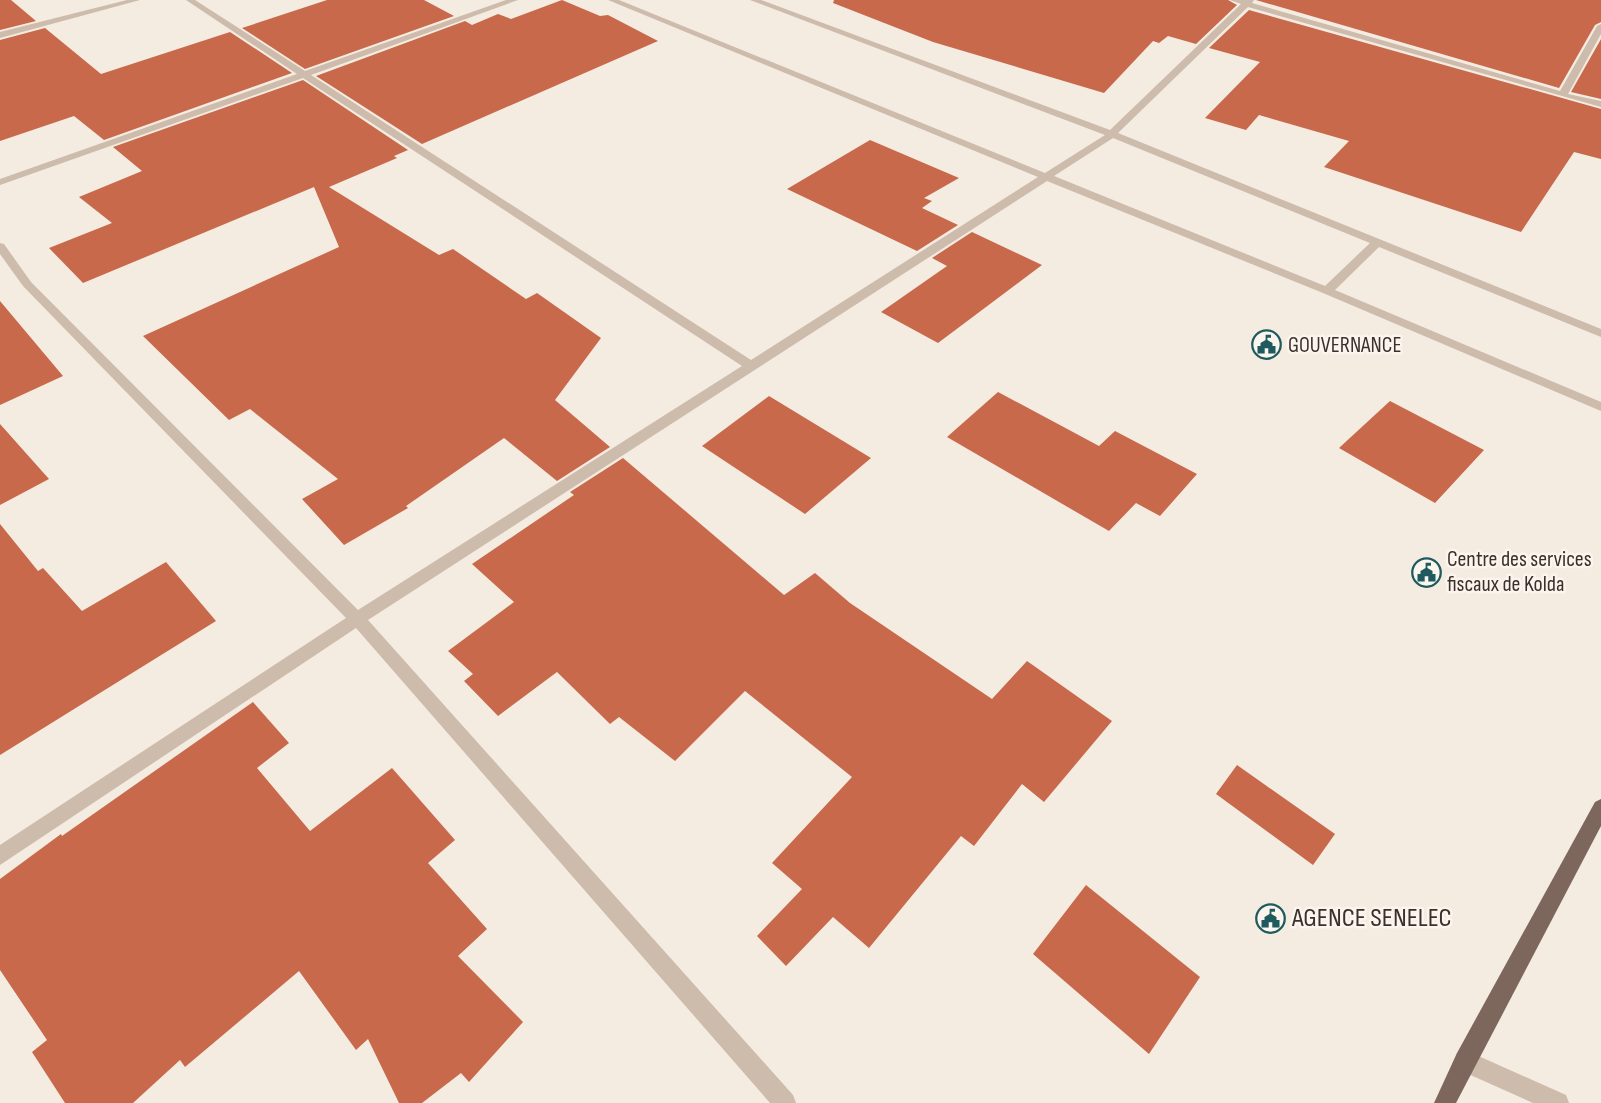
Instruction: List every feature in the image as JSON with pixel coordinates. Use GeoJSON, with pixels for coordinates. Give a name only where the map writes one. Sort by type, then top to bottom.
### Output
{"type":"FeatureCollection","features":[{"type":"Feature","properties":{"kind":"main road"},"geometry":{"type":"LineString","coordinates":[[1444,1103],[1601,808]]}},
{"type":"Feature","properties":{"kind":"street"},"geometry":{"type":"LineString","coordinates":[[0,35],[136,0]]}},
{"type":"Feature","properties":{"kind":"street"},"geometry":{"type":"LineString","coordinates":[[190,0],[750,365]]}},
{"type":"Feature","properties":{"kind":"street"},"geometry":{"type":"LineString","coordinates":[[0,182],[514,0]]}},
{"type":"Feature","properties":{"kind":"street"},"geometry":{"type":"LineString","coordinates":[[612,0],[1328,291],[1601,407]]}},
{"type":"Feature","properties":{"kind":"street"},"geometry":{"type":"LineString","coordinates":[[754,0],[1112,134],[1601,333]]}},
{"type":"Feature","properties":{"kind":"street"},"geometry":{"type":"LineString","coordinates":[[1234,0],[1249,2],[1563,95],[1601,104]]}},
{"type":"Feature","properties":{"kind":"street"},"geometry":{"type":"LineString","coordinates":[[0,856],[357,619],[1112,134],[1249,2]]}},
{"type":"Feature","properties":{"kind":"street"},"geometry":{"type":"LineString","coordinates":[[1563,95],[1601,26]]}},
{"type":"Feature","properties":{"kind":"street"},"geometry":{"type":"LineString","coordinates":[[1328,291],[1378,242]]}},
{"type":"Feature","properties":{"kind":"street"},"geometry":{"type":"LineString","coordinates":[[0,246],[27,284],[357,619],[785,1103]]}},
{"type":"Feature","properties":{"kind":"street"},"geometry":{"type":"LineString","coordinates":[[1465,1061],[1558,1103]]}},
{"type":"Feature","properties":{"kind":"building"},"geometry":{"type":"Polygon","coordinates":[[[0,0],[11,0],[36,21],[0,30],[0,0]]]}},
{"type":"Feature","properties":{"kind":"building"},"geometry":{"type":"Polygon","coordinates":[[[327,0],[424,0],[454,16],[305,69],[242,28],[327,0]]]}},
{"type":"Feature","properties":{"kind":"building"},"geometry":{"type":"Polygon","coordinates":[[[562,0],[600,16],[608,15],[658,41],[422,144],[316,76],[465,21],[472,25],[498,14],[511,19],[562,0]]]}},
{"type":"Feature","properties":{"kind":"building"},"geometry":{"type":"Polygon","coordinates":[[[834,0],[1228,0],[1237,5],[1196,44],[1168,36],[1159,43],[1153,41],[1104,93],[933,42],[833,3],[834,0]]]}},
{"type":"Feature","properties":{"kind":"building"},"geometry":{"type":"Polygon","coordinates":[[[1256,0],[1601,0],[1601,22],[1595,25],[1559,88],[1256,0]]]}},
{"type":"Feature","properties":{"kind":"building"},"geometry":{"type":"Polygon","coordinates":[[[1249,10],[1601,109],[1601,159],[1574,152],[1521,232],[1324,167],[1349,141],[1259,115],[1246,130],[1205,118],[1260,62],[1209,48],[1249,10]]]}},
{"type":"Feature","properties":{"kind":"building"},"geometry":{"type":"Polygon","coordinates":[[[45,28],[101,74],[230,32],[292,73],[104,140],[74,116],[0,141],[0,40],[45,28]]]}},
{"type":"Feature","properties":{"kind":"building"},"geometry":{"type":"Polygon","coordinates":[[[1601,39],[1601,99],[1571,92],[1601,39]]]}},
{"type":"Feature","properties":{"kind":"building"},"geometry":{"type":"Polygon","coordinates":[[[303,80],[408,150],[394,156],[397,158],[329,187],[439,255],[453,249],[526,299],[537,293],[601,338],[555,400],[610,447],[557,481],[504,438],[406,506],[408,508],[344,545],[302,499],[338,479],[250,409],[229,420],[143,336],[339,247],[314,187],[83,283],[49,248],[112,223],[79,197],[142,171],[113,147],[303,80]]]}},
{"type":"Feature","properties":{"kind":"building"},"geometry":{"type":"Polygon","coordinates":[[[870,140],[959,178],[924,198],[932,201],[922,208],[958,225],[917,251],[787,189],[870,140]]]}},
{"type":"Feature","properties":{"kind":"building"},"geometry":{"type":"Polygon","coordinates":[[[972,232],[1042,265],[938,343],[881,312],[947,266],[932,258],[972,232]]]}},
{"type":"Feature","properties":{"kind":"building"},"geometry":{"type":"Polygon","coordinates":[[[0,301],[63,376],[0,405],[0,301]]]}},
{"type":"Feature","properties":{"kind":"building"},"geometry":{"type":"Polygon","coordinates":[[[998,392],[1099,446],[1115,431],[1197,474],[1160,516],[1136,503],[1109,531],[947,437],[998,392]]]}},
{"type":"Feature","properties":{"kind":"building"},"geometry":{"type":"Polygon","coordinates":[[[769,396],[871,458],[805,514],[702,446],[769,396]]]}},
{"type":"Feature","properties":{"kind":"building"},"geometry":{"type":"Polygon","coordinates":[[[1390,401],[1484,450],[1435,503],[1339,448],[1390,401]]]}},
{"type":"Feature","properties":{"kind":"building"},"geometry":{"type":"Polygon","coordinates":[[[0,424],[49,479],[0,505],[0,424]]]}},
{"type":"Feature","properties":{"kind":"building"},"geometry":{"type":"Polygon","coordinates":[[[623,458],[784,595],[815,573],[850,603],[992,699],[1027,661],[1112,721],[1044,802],[1022,784],[974,846],[961,836],[869,948],[833,917],[786,966],[757,936],[802,889],[772,863],[852,777],[745,691],[675,761],[619,717],[610,724],[557,672],[498,716],[464,681],[473,674],[448,651],[514,602],[472,564],[574,495],[570,492],[623,458]]]}},
{"type":"Feature","properties":{"kind":"building"},"geometry":{"type":"Polygon","coordinates":[[[0,524],[38,571],[43,568],[82,611],[166,562],[216,621],[0,755],[0,524]]]}},
{"type":"Feature","properties":{"kind":"building"},"geometry":{"type":"Polygon","coordinates":[[[253,702],[289,743],[257,768],[310,831],[392,768],[455,840],[428,863],[487,929],[458,956],[523,1022],[469,1082],[461,1073],[422,1103],[399,1103],[368,1039],[356,1050],[299,971],[185,1067],[180,1060],[133,1103],[65,1103],[32,1052],[47,1040],[0,970],[0,879],[61,834],[62,836],[253,702]]]}},
{"type":"Feature","properties":{"kind":"building"},"geometry":{"type":"Polygon","coordinates":[[[1237,765],[1335,834],[1313,865],[1216,794],[1237,765]]]}},
{"type":"Feature","properties":{"kind":"building"},"geometry":{"type":"Polygon","coordinates":[[[1086,885],[1200,977],[1149,1054],[1033,954],[1086,885]]]}},
{"type":"Feature","properties":{"kind":"place","name":"GOUVERNANCE"},"geometry":{"type":"Point","coordinates":[1267,345]}},
{"type":"Feature","properties":{"kind":"place","name":"Centre des services fiscaux de Kolda"},"geometry":{"type":"Point","coordinates":[1426,572]}},
{"type":"Feature","properties":{"kind":"place","name":"AGENCE SENELEC"},"geometry":{"type":"Point","coordinates":[1271,918]}}]}
